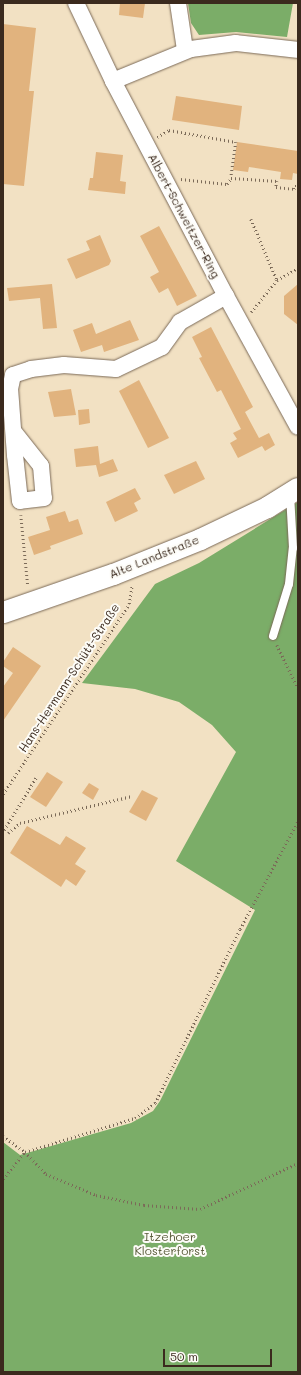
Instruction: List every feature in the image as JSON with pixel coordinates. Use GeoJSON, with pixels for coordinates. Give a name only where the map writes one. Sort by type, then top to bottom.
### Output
{"type":"FeatureCollection","features":[{"type":"Feature","properties":{"kind":"street","name":"Albert-Schweitzer-Ring"},"geometry":{"type":"LineString","coordinates":[[76,3],[113,81],[145,143],[240,322],[298,426]]}},
{"type":"Feature","properties":{"kind":"street"},"geometry":{"type":"LineString","coordinates":[[178,3],[185,50]]}},
{"type":"Feature","properties":{"kind":"street"},"geometry":{"type":"LineString","coordinates":[[113,81],[185,50],[236,43],[298,50]]}},
{"type":"Feature","properties":{"kind":"street"},"geometry":{"type":"LineString","coordinates":[[14,432],[41,466],[44,498],[20,501],[10,389],[13,375],[31,369],[64,365],[116,369],[162,347],[180,322],[226,296]]}},
{"type":"Feature","properties":{"kind":"street","name":"Alte Landstraße"},"geometry":{"type":"LineString","coordinates":[[3,612],[132,566],[240,521],[294,491]]}},
{"type":"Feature","properties":{"kind":"lane"},"geometry":{"type":"LineString","coordinates":[[273,636],[289,584],[293,548],[294,491]]}},
{"type":"Feature","properties":{"kind":"path"},"geometry":{"type":"LineString","coordinates":[[145,143],[169,130],[236,142],[231,178],[227,184],[164,177]]}},
{"type":"Feature","properties":{"kind":"path"},"geometry":{"type":"LineString","coordinates":[[231,178],[277,181],[276,187],[294,189],[295,186],[298,186]]}},
{"type":"Feature","properties":{"kind":"path"},"geometry":{"type":"LineString","coordinates":[[251,219],[277,280]]}},
{"type":"Feature","properties":{"kind":"path"},"geometry":{"type":"LineString","coordinates":[[240,322],[257,307],[277,280],[298,268]]}},
{"type":"Feature","properties":{"kind":"path"},"geometry":{"type":"LineString","coordinates":[[20,501],[31,602]]}},
{"type":"Feature","properties":{"kind":"path","name":"Hans-Hermann-Schütt-Straße"},"geometry":{"type":"LineString","coordinates":[[3,794],[129,604],[132,566]]}},
{"type":"Feature","properties":{"kind":"path"},"geometry":{"type":"LineString","coordinates":[[273,636],[298,688]]}},
{"type":"Feature","properties":{"kind":"path"},"geometry":{"type":"LineString","coordinates":[[4,830],[37,776]]}},
{"type":"Feature","properties":{"kind":"path"},"geometry":{"type":"LineString","coordinates":[[8,833],[20,823],[132,796]]}},
{"type":"Feature","properties":{"kind":"path"},"geometry":{"type":"LineString","coordinates":[[3,1179],[25,1152],[135,1118],[155,1104],[240,929],[298,821]]}},
{"type":"Feature","properties":{"kind":"path"},"geometry":{"type":"LineString","coordinates":[[3,1136],[25,1152],[46,1174],[96,1195],[144,1205],[200,1208],[298,1163]]}},
{"type":"Feature","properties":{"kind":"green space"},"geometry":{"type":"Polygon","coordinates":[[[188,3],[293,3],[287,37],[236,32],[199,35],[191,23],[188,3]]]}},
{"type":"Feature","properties":{"kind":"green space","name":"Itzehoer Klosterforst"},"geometry":{"type":"Polygon","coordinates":[[[298,502],[298,1372],[3,1372],[3,1142],[20,1155],[131,1123],[153,1111],[160,1101],[255,910],[176,861],[236,752],[212,725],[179,702],[135,689],[82,683],[155,584],[199,563],[298,502]]]}},
{"type":"Feature","properties":{"kind":"building"},"geometry":{"type":"Polygon","coordinates":[[[120,3],[145,3],[143,18],[119,15],[120,3]]]}},
{"type":"Feature","properties":{"kind":"building"},"geometry":{"type":"Polygon","coordinates":[[[3,24],[36,28],[29,91],[34,91],[24,186],[3,184],[3,24]]]}},
{"type":"Feature","properties":{"kind":"building"},"geometry":{"type":"Polygon","coordinates":[[[176,96],[242,106],[239,130],[172,120],[176,96]]]}},
{"type":"Feature","properties":{"kind":"building"},"geometry":{"type":"Polygon","coordinates":[[[237,142],[298,151],[298,174],[293,173],[292,180],[280,179],[281,172],[249,167],[248,172],[233,170],[237,142]]]}},
{"type":"Feature","properties":{"kind":"building"},"geometry":{"type":"Polygon","coordinates":[[[96,152],[123,155],[120,181],[126,182],[125,194],[88,190],[90,178],[93,178],[96,152]]]}},
{"type":"Feature","properties":{"kind":"building"},"geometry":{"type":"Polygon","coordinates":[[[159,226],[197,296],[177,306],[168,288],[159,293],[150,277],[159,272],[140,236],[159,226]]]}},
{"type":"Feature","properties":{"kind":"building"},"geometry":{"type":"Polygon","coordinates":[[[100,235],[111,261],[109,265],[76,279],[67,259],[90,250],[86,241],[100,235]]]}},
{"type":"Feature","properties":{"kind":"building"},"geometry":{"type":"Polygon","coordinates":[[[52,284],[57,328],[43,329],[40,298],[9,301],[7,288],[52,284]]]}},
{"type":"Feature","properties":{"kind":"building"},"geometry":{"type":"Polygon","coordinates":[[[298,284],[298,325],[284,314],[284,296],[298,284]]]}},
{"type":"Feature","properties":{"kind":"building"},"geometry":{"type":"Polygon","coordinates":[[[130,320],[139,340],[104,352],[102,345],[81,352],[73,330],[92,323],[96,334],[130,320]]]}},
{"type":"Feature","properties":{"kind":"building"},"geometry":{"type":"Polygon","coordinates":[[[211,327],[253,407],[245,412],[259,438],[269,433],[275,445],[265,451],[262,446],[238,458],[230,443],[237,439],[233,433],[241,429],[221,390],[217,392],[199,358],[202,357],[192,337],[211,327]]]}},
{"type":"Feature","properties":{"kind":"building"},"geometry":{"type":"Polygon","coordinates":[[[139,380],[169,438],[148,448],[119,391],[139,380]]]}},
{"type":"Feature","properties":{"kind":"building"},"geometry":{"type":"Polygon","coordinates":[[[71,389],[76,415],[54,417],[48,392],[71,389]]]}},
{"type":"Feature","properties":{"kind":"building"},"geometry":{"type":"Polygon","coordinates":[[[89,409],[90,423],[79,425],[78,410],[89,409]]]}},
{"type":"Feature","properties":{"kind":"building"},"geometry":{"type":"Polygon","coordinates":[[[98,446],[100,464],[113,459],[118,471],[99,477],[96,465],[76,467],[74,449],[98,446]]]}},
{"type":"Feature","properties":{"kind":"building"},"geometry":{"type":"Polygon","coordinates":[[[196,461],[205,479],[174,494],[164,475],[196,461]]]}},
{"type":"Feature","properties":{"kind":"building"},"geometry":{"type":"Polygon","coordinates":[[[135,488],[141,499],[134,503],[138,511],[115,522],[106,502],[135,488]]]}},
{"type":"Feature","properties":{"kind":"building"},"geometry":{"type":"Polygon","coordinates":[[[65,511],[69,522],[78,519],[83,534],[50,546],[51,549],[34,555],[28,537],[50,530],[46,517],[65,511]]]}},
{"type":"Feature","properties":{"kind":"building"},"geometry":{"type":"Polygon","coordinates":[[[13,647],[41,666],[3,721],[3,687],[13,673],[3,666],[3,662],[13,647]]]}},
{"type":"Feature","properties":{"kind":"building"},"geometry":{"type":"Polygon","coordinates":[[[47,772],[63,782],[46,807],[30,797],[47,772]]]}},
{"type":"Feature","properties":{"kind":"building"},"geometry":{"type":"Polygon","coordinates":[[[89,783],[99,789],[93,800],[82,793],[89,783]]]}},
{"type":"Feature","properties":{"kind":"building"},"geometry":{"type":"Polygon","coordinates":[[[142,790],[158,798],[146,821],[129,812],[142,790]]]}},
{"type":"Feature","properties":{"kind":"building"},"geometry":{"type":"Polygon","coordinates":[[[27,826],[60,845],[66,836],[86,848],[75,864],[86,871],[76,886],[66,879],[61,887],[10,853],[27,826]]]}}]}
